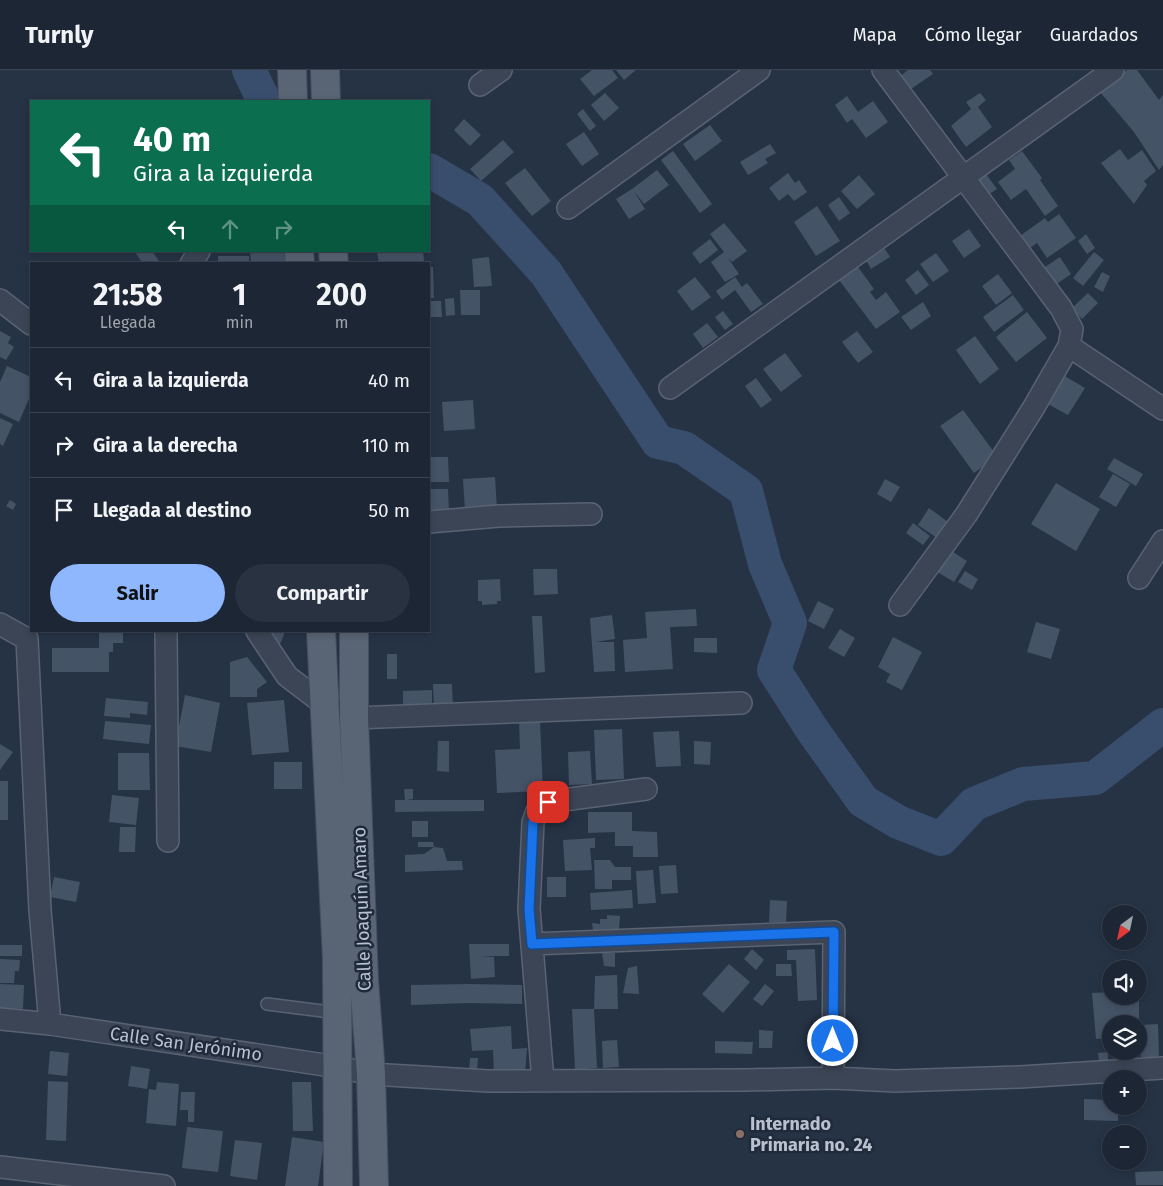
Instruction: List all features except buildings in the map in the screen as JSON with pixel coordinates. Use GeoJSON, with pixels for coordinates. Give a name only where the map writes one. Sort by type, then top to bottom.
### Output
{"type":"FeatureCollection","features":[{"type":"Feature","properties":{"kind":"main road"},"geometry":{"type":"LineString","coordinates":[[292,70],[293,100]]}},
{"type":"Feature","properties":{"kind":"main road"},"geometry":{"type":"LineString","coordinates":[[325,70],[326,100]]}},
{"type":"Feature","properties":{"kind":"main road","name":"Calle Joaquín Amaro"},"geometry":{"type":"LineString","coordinates":[[321,632],[338,1013],[338,1186]]}},
{"type":"Feature","properties":{"kind":"main road","name":"Calle Joaquín Amaro"},"geometry":{"type":"LineString","coordinates":[[354,632],[354,718],[364,980],[371,1074],[374,1186]]}},
{"type":"Feature","properties":{"kind":"street"},"geometry":{"type":"LineString","coordinates":[[480,85],[501,70]]}},
{"type":"Feature","properties":{"kind":"street"},"geometry":{"type":"LineString","coordinates":[[568,208],[759,70]]}},
{"type":"Feature","properties":{"kind":"street"},"geometry":{"type":"LineString","coordinates":[[883,70],[1061,308],[1072,329],[1069,346],[1034,407],[966,515],[900,605]]}},
{"type":"Feature","properties":{"kind":"street"},"geometry":{"type":"LineString","coordinates":[[670,388],[1113,70]]}},
{"type":"Feature","properties":{"kind":"street"},"geometry":{"type":"LineString","coordinates":[[0,300],[30,323]]}},
{"type":"Feature","properties":{"kind":"street"},"geometry":{"type":"LineString","coordinates":[[1069,346],[1163,409]]}},
{"type":"Feature","properties":{"kind":"street"},"geometry":{"type":"LineString","coordinates":[[430,522],[499,516],[591,514]]}},
{"type":"Feature","properties":{"kind":"street"},"geometry":{"type":"LineString","coordinates":[[1139,578],[1163,541]]}},
{"type":"Feature","properties":{"kind":"street"},"geometry":{"type":"LineString","coordinates":[[0,624],[27,640],[40,910],[50,1024]]}},
{"type":"Feature","properties":{"kind":"street"},"geometry":{"type":"LineString","coordinates":[[166,632],[168,841]]}},
{"type":"Feature","properties":{"kind":"street"},"geometry":{"type":"LineString","coordinates":[[258,632],[287,676],[325,705],[354,718],[741,703]]}},
{"type":"Feature","properties":{"kind":"street"},"geometry":{"type":"LineString","coordinates":[[543,1081],[529,909],[533,822],[537,810],[548,802],[646,789]]}},
{"type":"Feature","properties":{"kind":"street"},"geometry":{"type":"LineString","coordinates":[[532,944],[834,932],[833,1078]]}},
{"type":"Feature","properties":{"kind":"street","name":"Calle San Jerónimo"},"geometry":{"type":"LineString","coordinates":[[0,1019],[50,1024],[338,1066],[371,1074],[488,1081],[833,1078],[895,1081],[1020,1078],[1163,1068]]}},
{"type":"Feature","properties":{"kind":"street"},"geometry":{"type":"LineString","coordinates":[[0,1168],[164,1186]]}},
{"type":"Feature","properties":{"kind":"lane"},"geometry":{"type":"LineString","coordinates":[[267,1004],[338,1013]]}},
{"type":"Feature","properties":{"kind":"waterway"},"geometry":{"type":"LineString","coordinates":[[249,70],[264,100]]}},
{"type":"Feature","properties":{"kind":"waterway"},"geometry":{"type":"LineString","coordinates":[[430,171],[480,200],[546,273],[658,442],[684,448],[746,491],[765,564],[790,623],[774,670],[813,731],[863,801],[898,822],[941,839],[974,804],[1023,784],[1095,778],[1163,725]]}},
{"type":"Feature","properties":{"kind":"place","name":"Internado Primaria no. 24"},"geometry":{"type":"Point","coordinates":[740,1134]}},
{"type":"Feature","properties":{"kind":"route"},"geometry":{"type":"LineString","coordinates":[[548,802],[537,810],[533,822],[529,909],[532,944],[834,932],[833,1041]]}}]}
